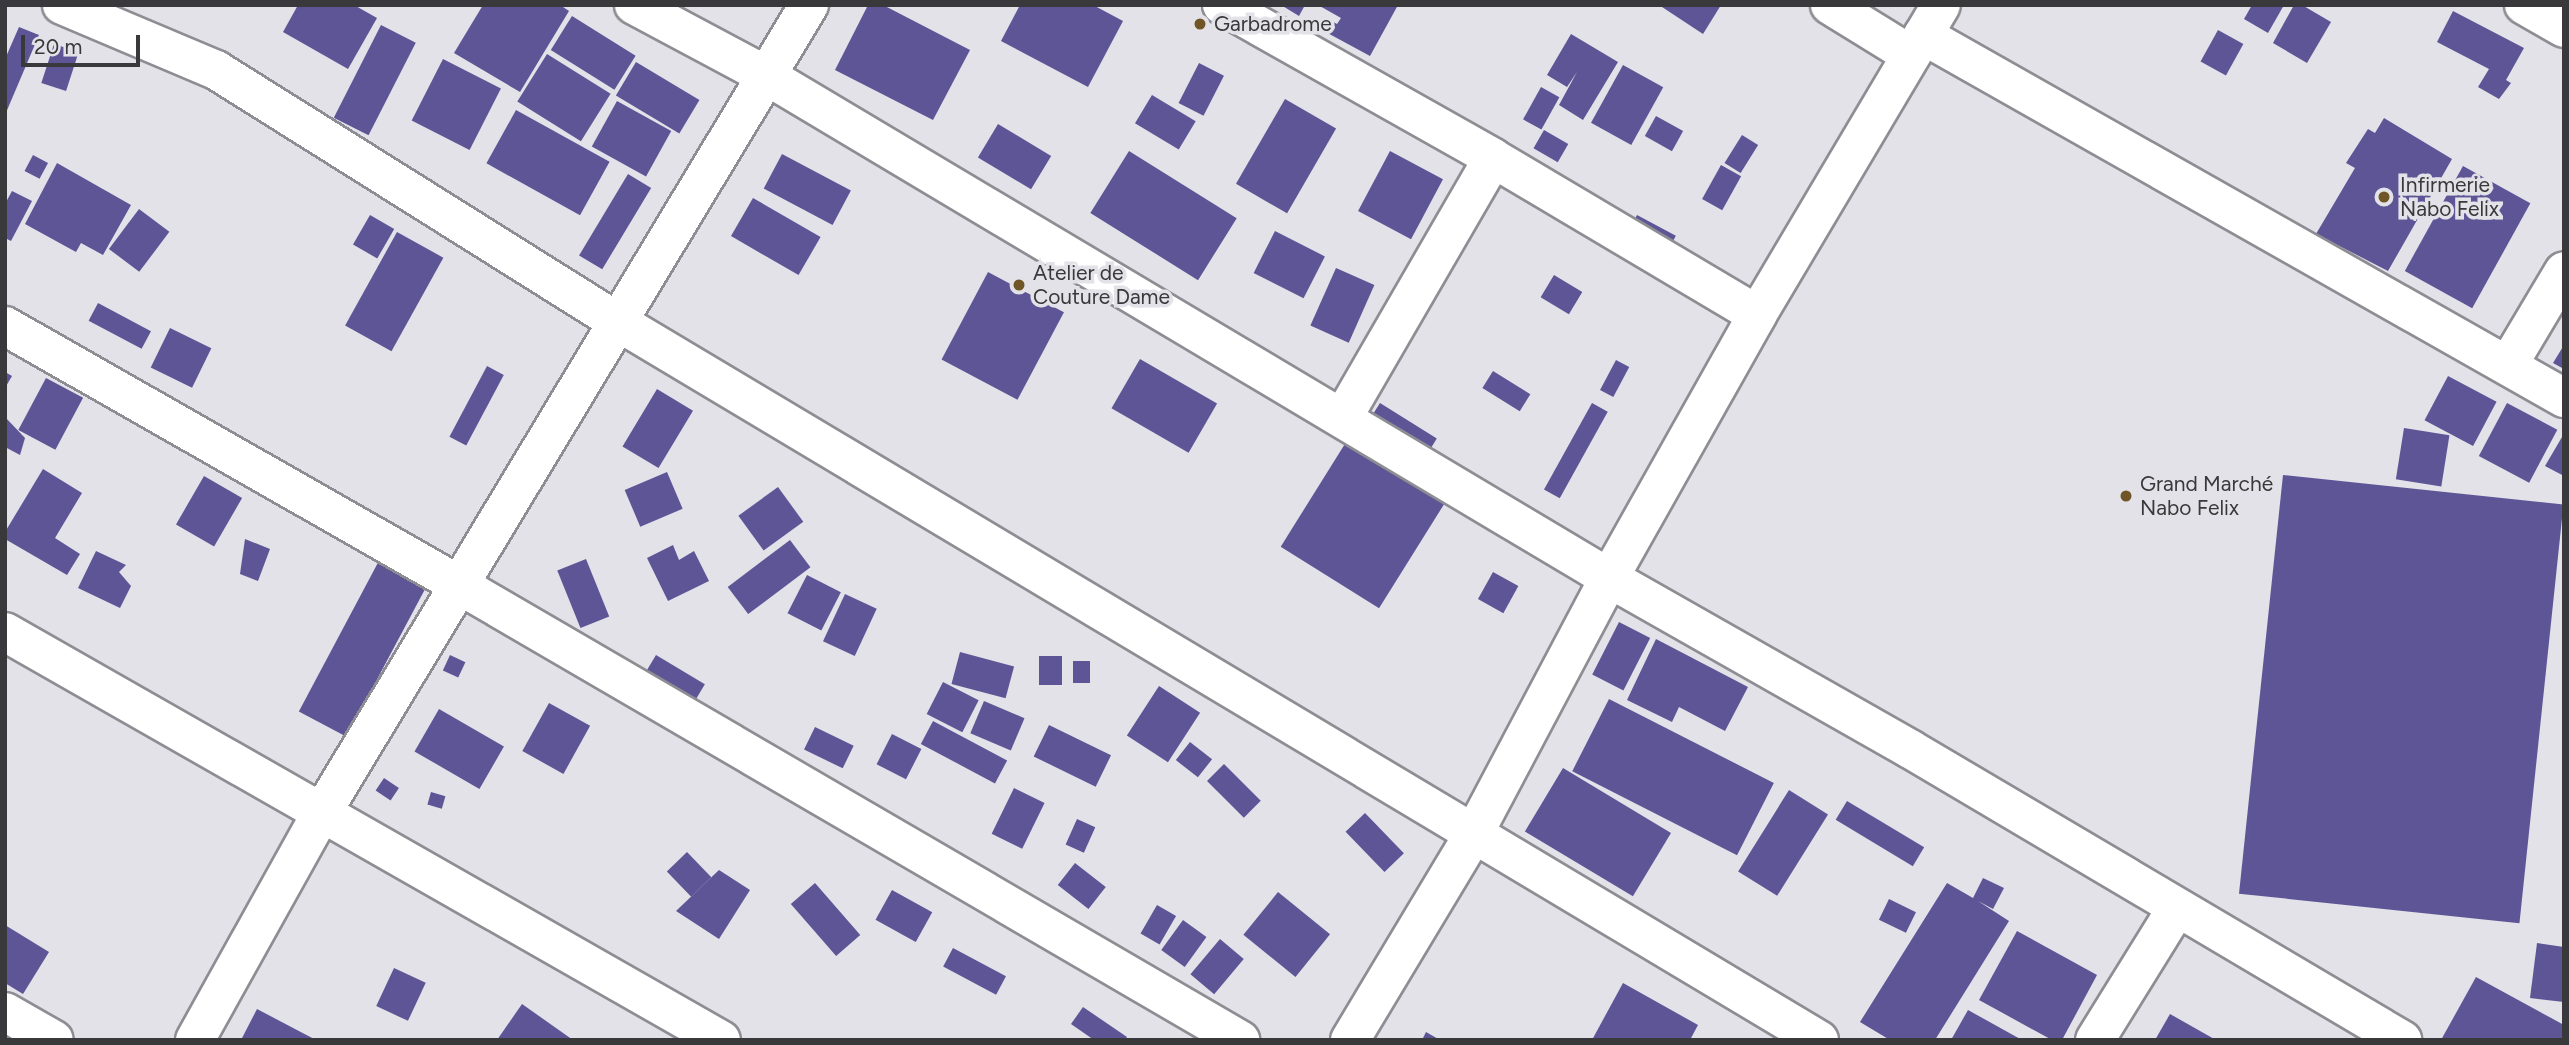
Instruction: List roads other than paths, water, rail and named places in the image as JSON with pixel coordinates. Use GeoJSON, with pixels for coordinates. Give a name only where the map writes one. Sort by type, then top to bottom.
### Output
{"type":"FeatureCollection","features":[{"type":"Feature","properties":{"kind":"street"},"geometry":{"type":"LineString","coordinates":[[62,5],[216,70],[620,323],[1819,1040]]}},
{"type":"Feature","properties":{"kind":"street"},"geometry":{"type":"LineString","coordinates":[[634,5],[767,76],[1343,417],[1609,579],[1910,749],[2402,1040]]}},
{"type":"Feature","properties":{"kind":"street"},"geometry":{"type":"LineString","coordinates":[[195,1040],[321,814],[620,323],[809,5]]}},
{"type":"Feature","properties":{"kind":"street"},"geometry":{"type":"LineString","coordinates":[[1222,5],[1493,158],[1758,315]]}},
{"type":"Feature","properties":{"kind":"street"},"geometry":{"type":"LineString","coordinates":[[1829,5],[1925,32],[2564,398]]}},
{"type":"Feature","properties":{"kind":"street"},"geometry":{"type":"LineString","coordinates":[[2524,5],[2564,28]]}},
{"type":"Feature","properties":{"kind":"street"},"geometry":{"type":"LineString","coordinates":[[1350,1040],[1473,835],[1609,579],[1758,315],[1925,32]]}},
{"type":"Feature","properties":{"kind":"street"},"geometry":{"type":"LineString","coordinates":[[1343,417],[1493,158]]}},
{"type":"Feature","properties":{"kind":"street"},"geometry":{"type":"LineString","coordinates":[[2508,365],[2564,271]]}},
{"type":"Feature","properties":{"kind":"street"},"geometry":{"type":"LineString","coordinates":[[5,326],[461,586],[1240,1040]]}},
{"type":"Feature","properties":{"kind":"street"},"geometry":{"type":"LineString","coordinates":[[5,632],[721,1040]]}},
{"type":"Feature","properties":{"kind":"street"},"geometry":{"type":"LineString","coordinates":[[2095,1040],[2177,908]]}},
{"type":"Feature","properties":{"kind":"street"},"geometry":{"type":"LineString","coordinates":[[5,1012],[54,1040]]}},
{"type":"Feature","properties":{"kind":"place","name":"Garbadrome"},"geometry":{"type":"Point","coordinates":[1200,24]}},
{"type":"Feature","properties":{"kind":"place","name":"Infirmerie Nabo Felix"},"geometry":{"type":"Point","coordinates":[2384,197]}},
{"type":"Feature","properties":{"kind":"place","name":"Atelier de Couture Dame"},"geometry":{"type":"Point","coordinates":[1019,285]}},
{"type":"Feature","properties":{"kind":"place","name":"Grand Marché Nabo Felix"},"geometry":{"type":"Point","coordinates":[2126,496]}}]}
